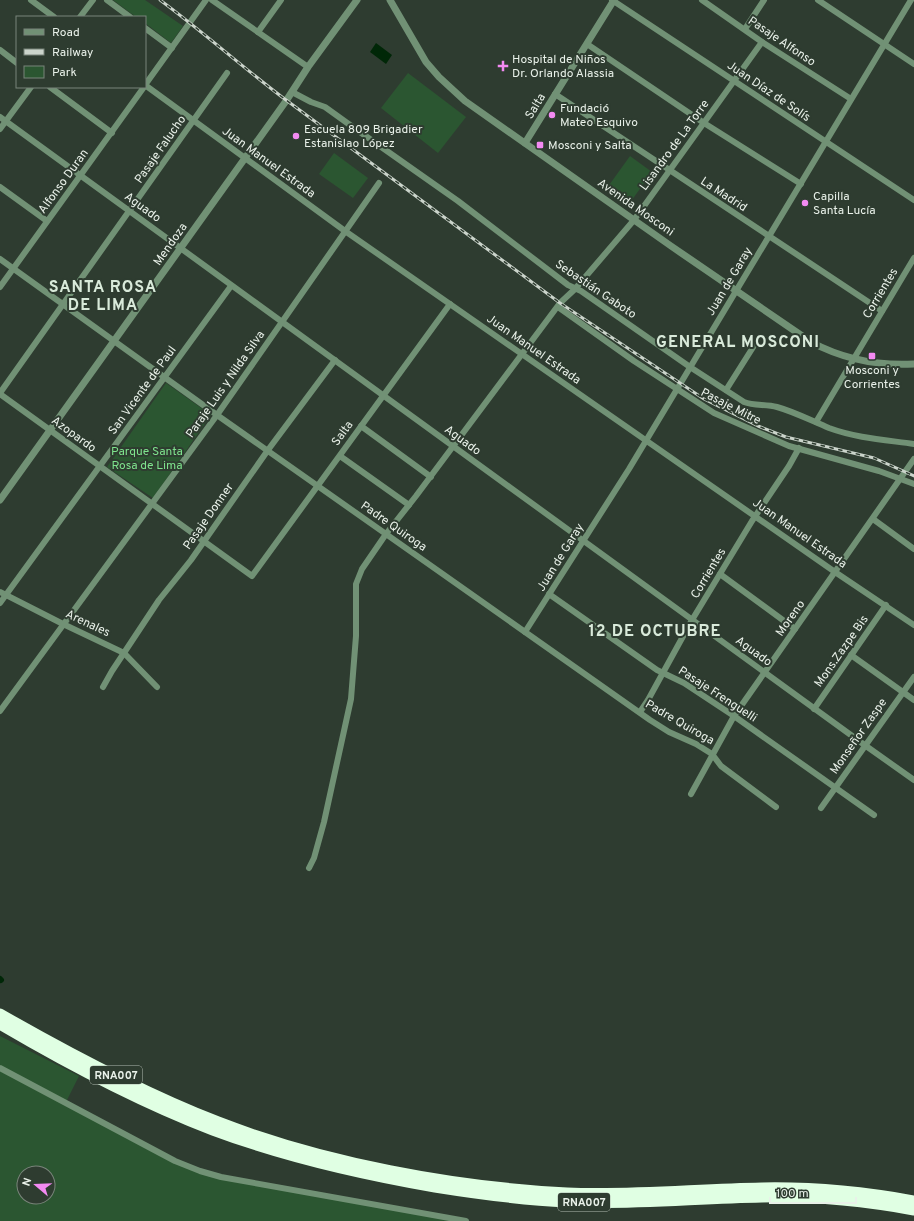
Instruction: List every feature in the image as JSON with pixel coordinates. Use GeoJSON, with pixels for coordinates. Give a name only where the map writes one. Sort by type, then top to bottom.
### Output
{"type":"FeatureCollection","features":[{"type":"Feature","properties":{"kind":"highway","name":"RNA007"},"geometry":{"type":"LineString","coordinates":[[0,1014],[132,1084],[234,1132]]}},
{"type":"Feature","properties":{"kind":"highway","name":"RNA007"},"geometry":{"type":"LineString","coordinates":[[0,1024],[50,1052],[128,1092],[179,1115],[260,1141],[289,1154],[403,1182],[500,1197],[567,1202],[803,1197],[846,1200],[914,1210]]}},
{"type":"Feature","properties":{"kind":"highway","name":"RNA007"},"geometry":{"type":"LineString","coordinates":[[260,1141],[405,1173],[501,1188],[601,1194],[763,1188],[804,1189],[846,1191],[914,1201]]}},
{"type":"Feature","properties":{"kind":"street"},"geometry":{"type":"LineString","coordinates":[[31,0],[53,16]]}},
{"type":"Feature","properties":{"kind":"street"},"geometry":{"type":"LineString","coordinates":[[81,16],[93,0]]}},
{"type":"Feature","properties":{"kind":"street"},"geometry":{"type":"LineString","coordinates":[[107,0],[129,16]]}},
{"type":"Feature","properties":{"kind":"street","name":"Alfonso Duran"},"geometry":{"type":"LineString","coordinates":[[146,85],[206,0]]}},
{"type":"Feature","properties":{"kind":"street"},"geometry":{"type":"LineString","coordinates":[[212,0],[308,67]]}},
{"type":"Feature","properties":{"kind":"street"},"geometry":{"type":"LineString","coordinates":[[258,32],[281,0]]}},
{"type":"Feature","properties":{"kind":"street","name":"Mendoza"},"geometry":{"type":"LineString","coordinates":[[0,500],[292,92],[308,67],[358,0]]}},
{"type":"Feature","properties":{"kind":"street","name":"Avenida Mosconi"},"geometry":{"type":"LineString","coordinates":[[390,0],[426,62],[439,77],[466,101],[736,291],[811,342],[825,349],[854,358],[884,364],[914,364]]}},
{"type":"Feature","properties":{"kind":"street","name":"Salta"},"geometry":{"type":"LineString","coordinates":[[525,143],[613,0]]}},
{"type":"Feature","properties":{"kind":"street","name":"Juan Díaz de Solís"},"geometry":{"type":"LineString","coordinates":[[613,0],[914,200]]}},
{"type":"Feature","properties":{"kind":"street","name":"Pasaje Alfonso"},"geometry":{"type":"LineString","coordinates":[[702,0],[762,42],[851,99]]}},
{"type":"Feature","properties":{"kind":"street"},"geometry":{"type":"LineString","coordinates":[[745,29],[764,0]]}},
{"type":"Feature","properties":{"kind":"street"},"geometry":{"type":"LineString","coordinates":[[818,0],[914,64]]}},
{"type":"Feature","properties":{"kind":"street","name":"Juan de Garay"},"geometry":{"type":"LineString","coordinates":[[525,632],[690,368],[911,0]]}},
{"type":"Feature","properties":{"kind":"street"},"geometry":{"type":"LineString","coordinates":[[146,29],[172,48]]}},
{"type":"Feature","properties":{"kind":"street","name":"Lisandro de La Torre"},"geometry":{"type":"LineString","coordinates":[[309,868],[314,858],[324,822],[351,699],[356,636],[356,584],[362,569],[386,534],[431,477],[558,307],[634,220],[762,42]]}},
{"type":"Feature","properties":{"kind":"street"},"geometry":{"type":"LineString","coordinates":[[587,44],[704,123],[801,184]]}},
{"type":"Feature","properties":{"kind":"street"},"geometry":{"type":"LineString","coordinates":[[0,50],[16,62]]}},
{"type":"Feature","properties":{"kind":"street","name":"Pasaje Falucho"},"geometry":{"type":"LineString","coordinates":[[0,393],[227,73]]}},
{"type":"Feature","properties":{"kind":"street","name":"Juan Manuel Estrada"},"geometry":{"type":"LineString","coordinates":[[146,87],[450,304],[835,572],[914,625]]}},
{"type":"Feature","properties":{"kind":"street"},"geometry":{"type":"LineString","coordinates":[[0,129],[30,88]]}},
{"type":"Feature","properties":{"kind":"street"},"geometry":{"type":"LineString","coordinates":[[51,88],[112,133]]}},
{"type":"Feature","properties":{"kind":"street","name":"Alfonso Duran"},"geometry":{"type":"LineString","coordinates":[[0,287],[144,88]]}},
{"type":"Feature","properties":{"kind":"street","name":"Sebastián Gaboto"},"geometry":{"type":"LineString","coordinates":[[292,92],[324,107],[426,178],[575,289],[581,291],[690,368],[744,402],[778,408],[829,428],[868,438],[914,444]]}},
{"type":"Feature","properties":{"kind":"street","name":"La Madrid"},"geometry":{"type":"LineString","coordinates":[[555,94],[882,311]]}},
{"type":"Feature","properties":{"kind":"street","name":"Aguado"},"geometry":{"type":"LineString","coordinates":[[0,117],[814,709],[914,780]]}},
{"type":"Feature","properties":{"kind":"street","name":"Paraje Luis y Nilda Silva"},"geometry":{"type":"LineString","coordinates":[[0,711],[217,415],[379,183]]}},
{"type":"Feature","properties":{"kind":"street"},"geometry":{"type":"LineString","coordinates":[[0,187],[47,221]]}},
{"type":"Feature","properties":{"kind":"street","name":"Padre Quiroga"},"geometry":{"type":"LineString","coordinates":[[0,258],[217,415],[525,632],[669,732],[696,744],[712,754],[721,766],[776,807]]}},
{"type":"Feature","properties":{"kind":"street","name":"Corrientes"},"geometry":{"type":"LineString","coordinates":[[816,422],[914,258]]}},
{"type":"Feature","properties":{"kind":"street","name":"San Vicente de Paul"},"geometry":{"type":"LineString","coordinates":[[0,603],[231,286]]}},
{"type":"Feature","properties":{"kind":"street","name":"Salta"},"geometry":{"type":"LineString","coordinates":[[252,576],[450,304]]}},
{"type":"Feature","properties":{"kind":"street","name":"Pasaje Mitre"},"geometry":{"type":"LineString","coordinates":[[558,307],[634,361],[714,413],[726,419],[782,443],[879,471],[914,484]]}},
{"type":"Feature","properties":{"kind":"street"},"geometry":{"type":"LineString","coordinates":[[726,390],[757,341]]}},
{"type":"Feature","properties":{"kind":"street","name":"Pasaje Donner"},"geometry":{"type":"LineString","coordinates":[[103,687],[159,600],[204,541],[268,450],[335,360]]}},
{"type":"Feature","properties":{"kind":"street","name":"Azopardo"},"geometry":{"type":"LineString","coordinates":[[0,393],[252,576]]}},
{"type":"Feature","properties":{"kind":"street"},"geometry":{"type":"LineString","coordinates":[[361,426],[431,477]]}},
{"type":"Feature","properties":{"kind":"street","name":"Corrientes"},"geometry":{"type":"LineString","coordinates":[[640,712],[692,620],[756,516],[790,466],[799,448]]}},
{"type":"Feature","properties":{"kind":"street"},"geometry":{"type":"LineString","coordinates":[[340,456],[409,505]]}},
{"type":"Feature","properties":{"kind":"street","name":"Moreno"},"geometry":{"type":"LineString","coordinates":[[691,794],[734,716],[914,459]]}},
{"type":"Feature","properties":{"kind":"street"},"geometry":{"type":"LineString","coordinates":[[873,519],[914,549]]}},
{"type":"Feature","properties":{"kind":"street"},"geometry":{"type":"LineString","coordinates":[[720,574],[795,629]]}},
{"type":"Feature","properties":{"kind":"street","name":"Arenales"},"geometry":{"type":"LineString","coordinates":[[0,592],[124,653],[157,687]]}},
{"type":"Feature","properties":{"kind":"street","name":"Pasaje Frenguelli"},"geometry":{"type":"LineString","coordinates":[[549,594],[657,670],[684,683],[734,716],[874,815]]}},
{"type":"Feature","properties":{"kind":"street","name":"Mons.Zazpe Bis"},"geometry":{"type":"LineString","coordinates":[[814,709],[886,605]]}},
{"type":"Feature","properties":{"kind":"street"},"geometry":{"type":"LineString","coordinates":[[851,655],[914,700]]}},
{"type":"Feature","properties":{"kind":"street","name":"Monseñor Zaspe"},"geometry":{"type":"LineString","coordinates":[[821,808],[914,677]]}},
{"type":"Feature","properties":{"kind":"street"},"geometry":{"type":"LineString","coordinates":[[0,1068],[175,1161],[200,1171],[221,1177],[466,1221]]}},
{"type":"Feature","properties":{"kind":"green space"},"geometry":{"type":"Polygon","coordinates":[[[113,0],[145,0],[183,26],[171,43],[146,24],[146,16],[135,16],[113,0]]]}},
{"type":"Feature","properties":{"kind":"green space"},"geometry":{"type":"Polygon","coordinates":[[[408,73],[466,117],[438,153],[381,108],[408,73]]]}},
{"type":"Feature","properties":{"kind":"green space"},"geometry":{"type":"Polygon","coordinates":[[[334,153],[368,178],[353,198],[319,174],[334,153]]]}},
{"type":"Feature","properties":{"kind":"green space"},"geometry":{"type":"Polygon","coordinates":[[[630,156],[652,172],[629,204],[607,188],[630,156]]]}},
{"type":"Feature","properties":{"kind":"green space","name":"Parque Santa Rosa de Lima"},"geometry":{"type":"Polygon","coordinates":[[[166,383],[211,415],[153,498],[107,467],[166,383]]]}},
{"type":"Feature","properties":{"kind":"green space"},"geometry":{"type":"Polygon","coordinates":[[[0,1036],[79,1076],[65,1104],[174,1162],[218,1177],[461,1221],[0,1221],[0,1036]]]}},
{"type":"Feature","properties":{"kind":"shaded area"},"geometry":{"type":"Polygon","coordinates":[[[376,43],[392,55],[386,64],[370,52],[376,43]]]}},
{"type":"Feature","properties":{"kind":"railway"},"geometry":{"type":"LineString","coordinates":[[160,0],[282,97],[560,303],[704,399],[758,426],[786,437],[874,458],[914,476]]}},
{"type":"Feature","properties":{"kind":"place","name":"Hospital de Niños Dr. Orlando Alassia"},"geometry":{"type":"Point","coordinates":[503,66]}},
{"type":"Feature","properties":{"kind":"place","name":"Fundació Mateo Esquivo"},"geometry":{"type":"Point","coordinates":[552,115]}},
{"type":"Feature","properties":{"kind":"place","name":"Escuela 809 Brigadier Estanislao López"},"geometry":{"type":"Point","coordinates":[296,136]}},
{"type":"Feature","properties":{"kind":"place","name":"Mosconi y Salta"},"geometry":{"type":"Point","coordinates":[540,145]}},
{"type":"Feature","properties":{"kind":"place","name":"Capilla Santa Lucía"},"geometry":{"type":"Point","coordinates":[805,203]}},
{"type":"Feature","properties":{"kind":"place","name":"Mosconi y Corrientes"},"geometry":{"type":"Point","coordinates":[872,356]}},
{"type":"Feature","properties":{"kind":"district","name":"SANTA ROSA DE LIMA"},"geometry":{"type":"Point","coordinates":[103,295]}},
{"type":"Feature","properties":{"kind":"district","name":"GENERAL MOSCONI"},"geometry":{"type":"Point","coordinates":[738,341]}},
{"type":"Feature","properties":{"kind":"district","name":"12 DE OCTUBRE"},"geometry":{"type":"Point","coordinates":[655,630]}}]}
